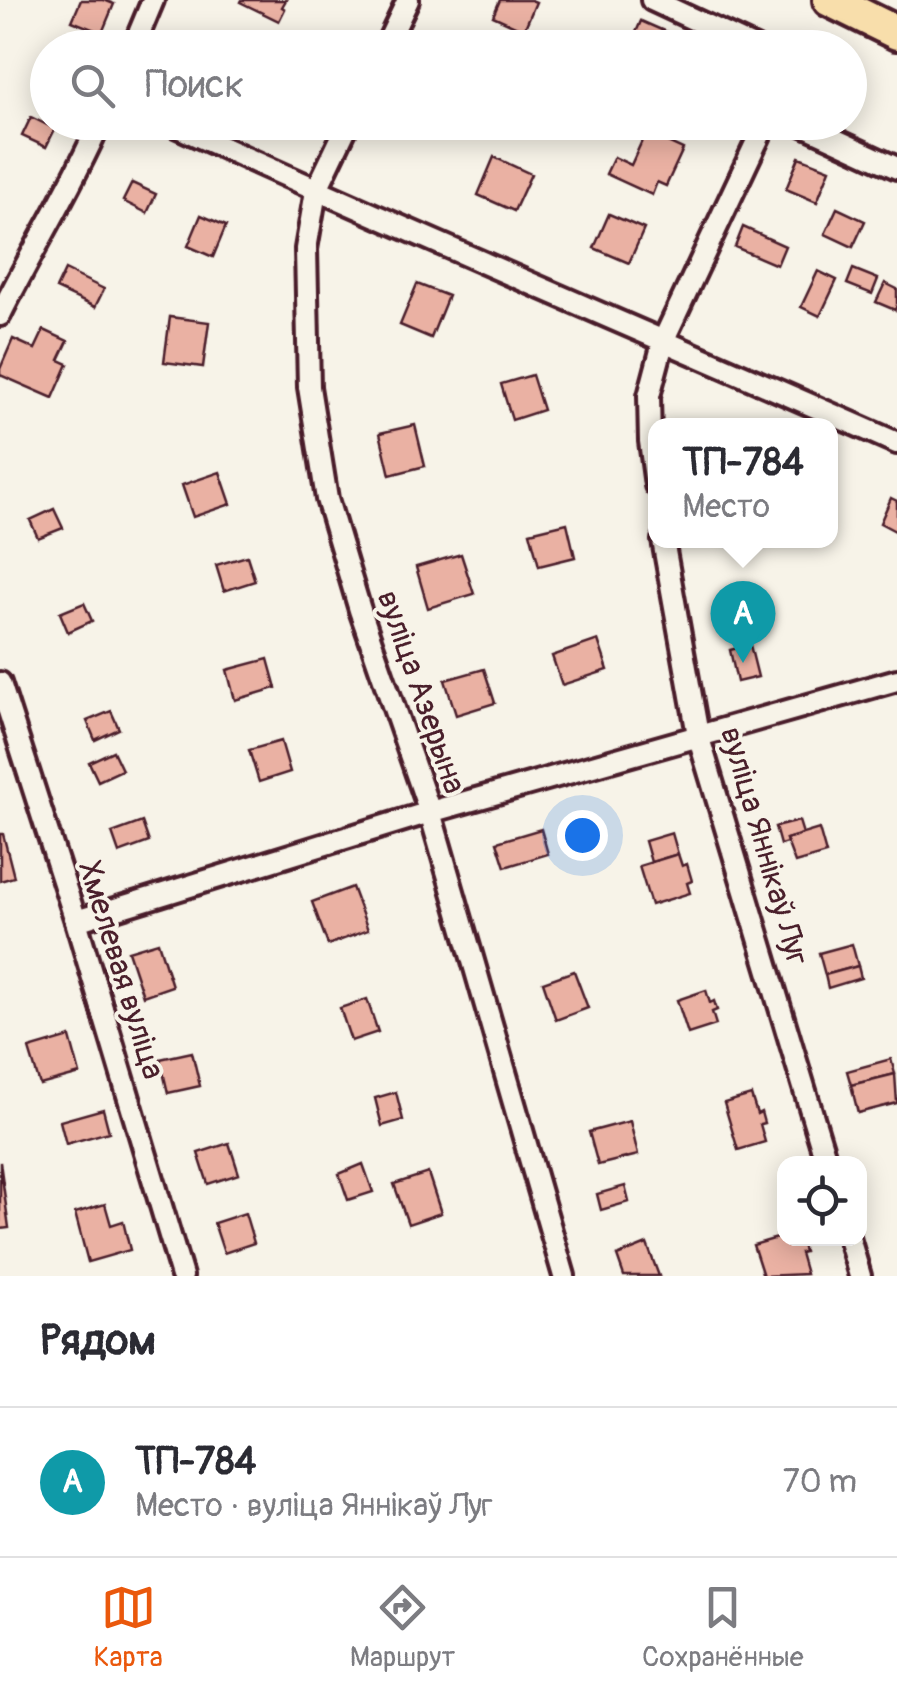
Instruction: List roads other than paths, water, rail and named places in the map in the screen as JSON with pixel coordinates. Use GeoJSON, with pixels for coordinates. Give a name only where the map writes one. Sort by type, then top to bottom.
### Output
{"type":"FeatureCollection","features":[{"type":"Feature","properties":{"kind":"main road"},"geometry":{"type":"LineString","coordinates":[[830,0],[897,32]]}},
{"type":"Feature","properties":{"kind":"street"},"geometry":{"type":"LineString","coordinates":[[140,30],[153,0]]}},
{"type":"Feature","properties":{"kind":"street"},"geometry":{"type":"LineString","coordinates":[[394,30],[408,0]]}},
{"type":"Feature","properties":{"kind":"street"},"geometry":{"type":"LineString","coordinates":[[652,0],[716,30]]}},
{"type":"Feature","properties":{"kind":"street"},"geometry":{"type":"LineString","coordinates":[[0,315],[92,140]]}},
{"type":"Feature","properties":{"kind":"street"},"geometry":{"type":"LineString","coordinates":[[206,140],[897,443]]}},
{"type":"Feature","properties":{"kind":"street","name":"вуліца Азерына"},"geometry":{"type":"LineString","coordinates":[[340,140],[316,191],[306,250],[309,388],[327,499],[360,610],[430,812],[564,1276]]}},
{"type":"Feature","properties":{"kind":"street"},"geometry":{"type":"LineString","coordinates":[[649,418],[649,396],[664,339],[758,140]]}},
{"type":"Feature","properties":{"kind":"street"},"geometry":{"type":"LineString","coordinates":[[836,140],[897,168]]}},
{"type":"Feature","properties":{"kind":"street","name":"вуліца Яннікаў Луг"},"geometry":{"type":"LineString","coordinates":[[664,548],[698,735],[825,1156]]}},
{"type":"Feature","properties":{"kind":"street"},"geometry":{"type":"LineString","coordinates":[[76,921],[430,812],[897,680]]}},
{"type":"Feature","properties":{"kind":"street","name":"Хмелевая вуліца"},"geometry":{"type":"LineString","coordinates":[[0,683],[182,1276]]}},
{"type":"Feature","properties":{"kind":"street"},"geometry":{"type":"LineString","coordinates":[[851,1246],[860,1276]]}},
{"type":"Feature","properties":{"kind":"place","name":"ТП-784"},"geometry":{"type":"Point","coordinates":[743,663]}}]}
